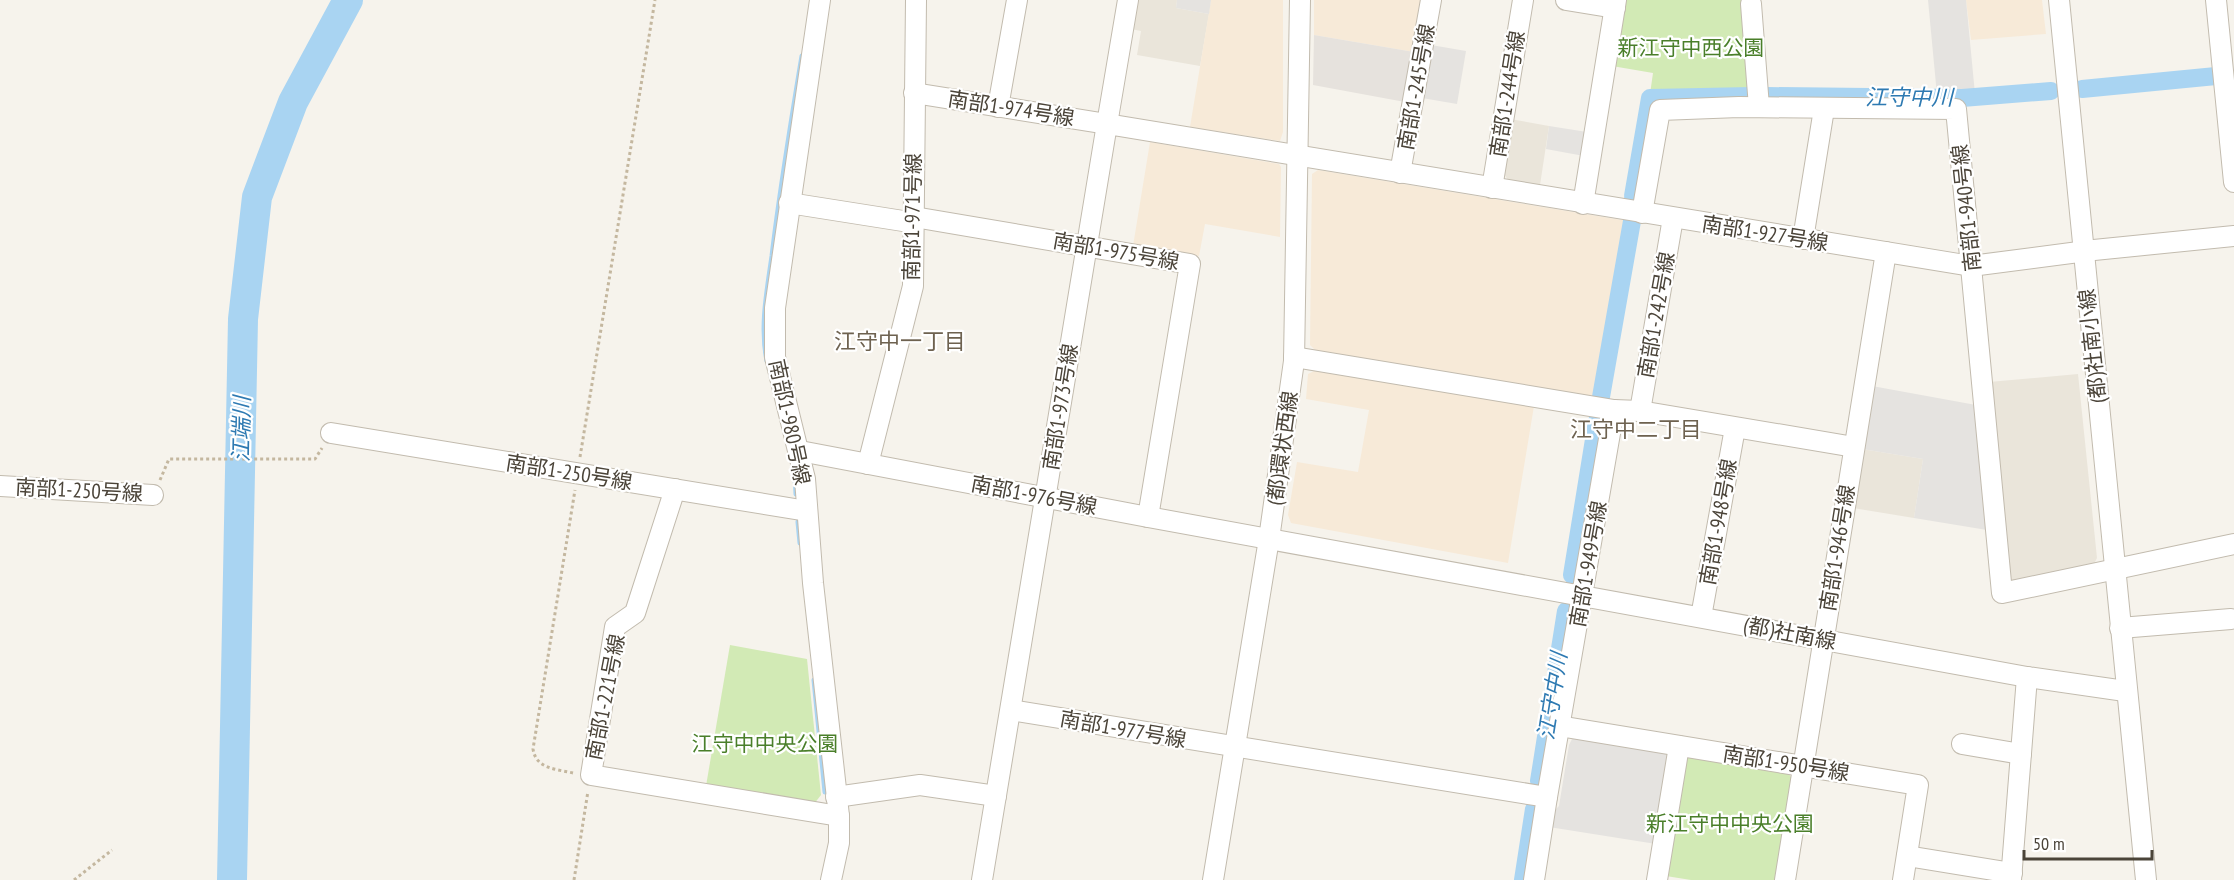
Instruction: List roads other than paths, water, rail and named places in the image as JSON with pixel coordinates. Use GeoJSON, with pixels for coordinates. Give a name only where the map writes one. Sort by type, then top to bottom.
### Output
{"type":"FeatureCollection","features":[{"type":"Feature","properties":{"kind":"street","name":"南部1-980号線"},"geometry":{"type":"LineString","coordinates":[[820,0],[775,308],[775,357],[800,451],[805,479],[838,806],[838,843],[831,880]]}},
{"type":"Feature","properties":{"kind":"street","name":"南部1-971号線"},"geometry":{"type":"LineString","coordinates":[[868,465],[913,286],[916,0]]}},
{"type":"Feature","properties":{"kind":"street"},"geometry":{"type":"LineString","coordinates":[[998,107],[1017,0]]}},
{"type":"Feature","properties":{"kind":"street","name":"南部1-973号線"},"geometry":{"type":"LineString","coordinates":[[982,880],[1128,0]]}},
{"type":"Feature","properties":{"kind":"street","name":"(都)環状西線"},"geometry":{"type":"LineString","coordinates":[[1213,880],[1269,539],[1294,357],[1300,0]]}},
{"type":"Feature","properties":{"kind":"street","name":"南部1-245号線"},"geometry":{"type":"LineString","coordinates":[[1400,173],[1431,0]]}},
{"type":"Feature","properties":{"kind":"street","name":"南部1-244号線"},"geometry":{"type":"LineString","coordinates":[[1491,188],[1523,0]]}},
{"type":"Feature","properties":{"kind":"street"},"geometry":{"type":"LineString","coordinates":[[1566,0],[1615,4],[1583,204]]}},
{"type":"Feature","properties":{"kind":"street","name":"(都)社南小線"},"geometry":{"type":"LineString","coordinates":[[2059,0],[2125,691]]}},
{"type":"Feature","properties":{"kind":"street"},"geometry":{"type":"LineString","coordinates":[[2216,0],[2228,64],[2234,182]]}},
{"type":"Feature","properties":{"kind":"street"},"geometry":{"type":"LineString","coordinates":[[1751,4],[1759,107]]}},
{"type":"Feature","properties":{"kind":"street","name":"南部1-974号線"},"geometry":{"type":"LineString","coordinates":[[914,93],[1107,124]]}},
{"type":"Feature","properties":{"kind":"street","name":"南部1-940号線"},"geometry":{"type":"LineString","coordinates":[[1641,213],[1660,110],[1759,107],[1956,109],[2002,592],[2115,570]]}},
{"type":"Feature","properties":{"kind":"street"},"geometry":{"type":"LineString","coordinates":[[1803,239],[1824,109]]}},
{"type":"Feature","properties":{"kind":"street"},"geometry":{"type":"LineString","coordinates":[[1107,124],[1297,156]]}},
{"type":"Feature","properties":{"kind":"street","name":"南部1-927号線"},"geometry":{"type":"LineString","coordinates":[[1297,156],[1971,266],[2082,251],[2234,236]]}},
{"type":"Feature","properties":{"kind":"street","name":"南部1-975号線"},"geometry":{"type":"LineString","coordinates":[[789,203],[903,221],[920,218],[1190,264],[1148,517]]}},
{"type":"Feature","properties":{"kind":"street","name":"南部1-242号線"},"geometry":{"type":"LineString","coordinates":[[1640,411],[1673,218]]}},
{"type":"Feature","properties":{"kind":"street","name":"南部1-946号線"},"geometry":{"type":"LineString","coordinates":[[1785,880],[1886,252]]}},
{"type":"Feature","properties":{"kind":"street"},"geometry":{"type":"LineString","coordinates":[[1294,357],[1854,447]]}},
{"type":"Feature","properties":{"kind":"street","name":"南部1-949号線"},"geometry":{"type":"LineString","coordinates":[[1534,880],[1614,410]]}},
{"type":"Feature","properties":{"kind":"street","name":"南部1-948号線"},"geometry":{"type":"LineString","coordinates":[[1701,617],[1735,428]]}},
{"type":"Feature","properties":{"kind":"street","name":"南部1-250号線"},"geometry":{"type":"LineString","coordinates":[[331,433],[807,511]]}},
{"type":"Feature","properties":{"kind":"street","name":"南部1-976号線"},"geometry":{"type":"LineString","coordinates":[[800,451],[1269,539]]}},
{"type":"Feature","properties":{"kind":"street","name":"南部1-250号線"},"geometry":{"type":"LineString","coordinates":[[0,486],[153,495]]}},
{"type":"Feature","properties":{"kind":"street","name":"南部1-221号線"},"geometry":{"type":"LineString","coordinates":[[675,489],[635,613],[615,627],[591,775],[838,806],[920,785],[996,796]]}},
{"type":"Feature","properties":{"kind":"street","name":"(都)社南線"},"geometry":{"type":"LineString","coordinates":[[1269,539],[2027,677],[2125,691]]}},
{"type":"Feature","properties":{"kind":"street"},"geometry":{"type":"LineString","coordinates":[[2115,570],[2234,544]]}},
{"type":"Feature","properties":{"kind":"street"},"geometry":{"type":"LineString","coordinates":[[2120,628],[2231,619]]}},
{"type":"Feature","properties":{"kind":"street"},"geometry":{"type":"LineString","coordinates":[[1907,856],[2012,877],[2027,677]]}},
{"type":"Feature","properties":{"kind":"street"},"geometry":{"type":"LineString","coordinates":[[2125,691],[2146,880]]}},
{"type":"Feature","properties":{"kind":"street","name":"南部1-977号線"},"geometry":{"type":"LineString","coordinates":[[1011,710],[1235,747]]}},
{"type":"Feature","properties":{"kind":"street","name":"南部1-950号線"},"geometry":{"type":"LineString","coordinates":[[1559,726],[1918,785],[1903,880]]}},
{"type":"Feature","properties":{"kind":"street"},"geometry":{"type":"LineString","coordinates":[[1962,744],[2021,754]]}},
{"type":"Feature","properties":{"kind":"street"},"geometry":{"type":"LineString","coordinates":[[1657,880],[1679,746]]}},
{"type":"Feature","properties":{"kind":"street"},"geometry":{"type":"LineString","coordinates":[[1235,747],[1548,797]]}},
{"type":"Feature","properties":{"kind":"waterway","name":"江端川"},"geometry":{"type":"LineString","coordinates":[[232,880],[243,319],[257,197],[293,102],[348,0]]}},
{"type":"Feature","properties":{"kind":"waterway"},"geometry":{"type":"LineString","coordinates":[[767,361],[764,335],[766,296],[802,56]]}},
{"type":"Feature","properties":{"kind":"waterway","name":"江守中川"},"geometry":{"type":"LineString","coordinates":[[2082,89],[2216,76]]}},
{"type":"Feature","properties":{"kind":"waterway","name":"江守中川"},"geometry":{"type":"LineString","coordinates":[[1767,96],[1962,98],[2051,91]]}},
{"type":"Feature","properties":{"kind":"waterway","name":"江守中川"},"geometry":{"type":"LineString","coordinates":[[1633,196],[1650,98],[1752,96]]}},
{"type":"Feature","properties":{"kind":"waterway","name":"江守中川"},"geometry":{"type":"LineString","coordinates":[[1601,397],[1632,221]]}},
{"type":"Feature","properties":{"kind":"waterway","name":"江守中川"},"geometry":{"type":"LineString","coordinates":[[1572,575],[1597,421]]}},
{"type":"Feature","properties":{"kind":"waterway"},"geometry":{"type":"LineString","coordinates":[[795,475],[796,494]]}},
{"type":"Feature","properties":{"kind":"waterway"},"geometry":{"type":"LineString","coordinates":[[798,522],[800,543]]}},
{"type":"Feature","properties":{"kind":"waterway","name":"江守中川"},"geometry":{"type":"LineString","coordinates":[[1539,781],[1566,611]]}},
{"type":"Feature","properties":{"kind":"waterway"},"geometry":{"type":"LineString","coordinates":[[814,680],[825,792]]}},
{"type":"Feature","properties":{"kind":"waterway","name":"江守中川"},"geometry":{"type":"LineString","coordinates":[[1523,880],[1534,809]]}},
{"type":"Feature","properties":{"kind":"district","name":"江守中一丁目"},"geometry":{"type":"Point","coordinates":[900,341]}},
{"type":"Feature","properties":{"kind":"district","name":"江守中二丁目"},"geometry":{"type":"Point","coordinates":[1636,429]}},
{"type":"Feature","properties":{"kind":"park label","name":"新江守中西公園"},"geometry":{"type":"Point","coordinates":[1691,47]}},
{"type":"Feature","properties":{"kind":"park label","name":"江守中中央公園"},"geometry":{"type":"Point","coordinates":[765,743]}},
{"type":"Feature","properties":{"kind":"park label","name":"新江守中中央公園"},"geometry":{"type":"Point","coordinates":[1730,823]}}]}
